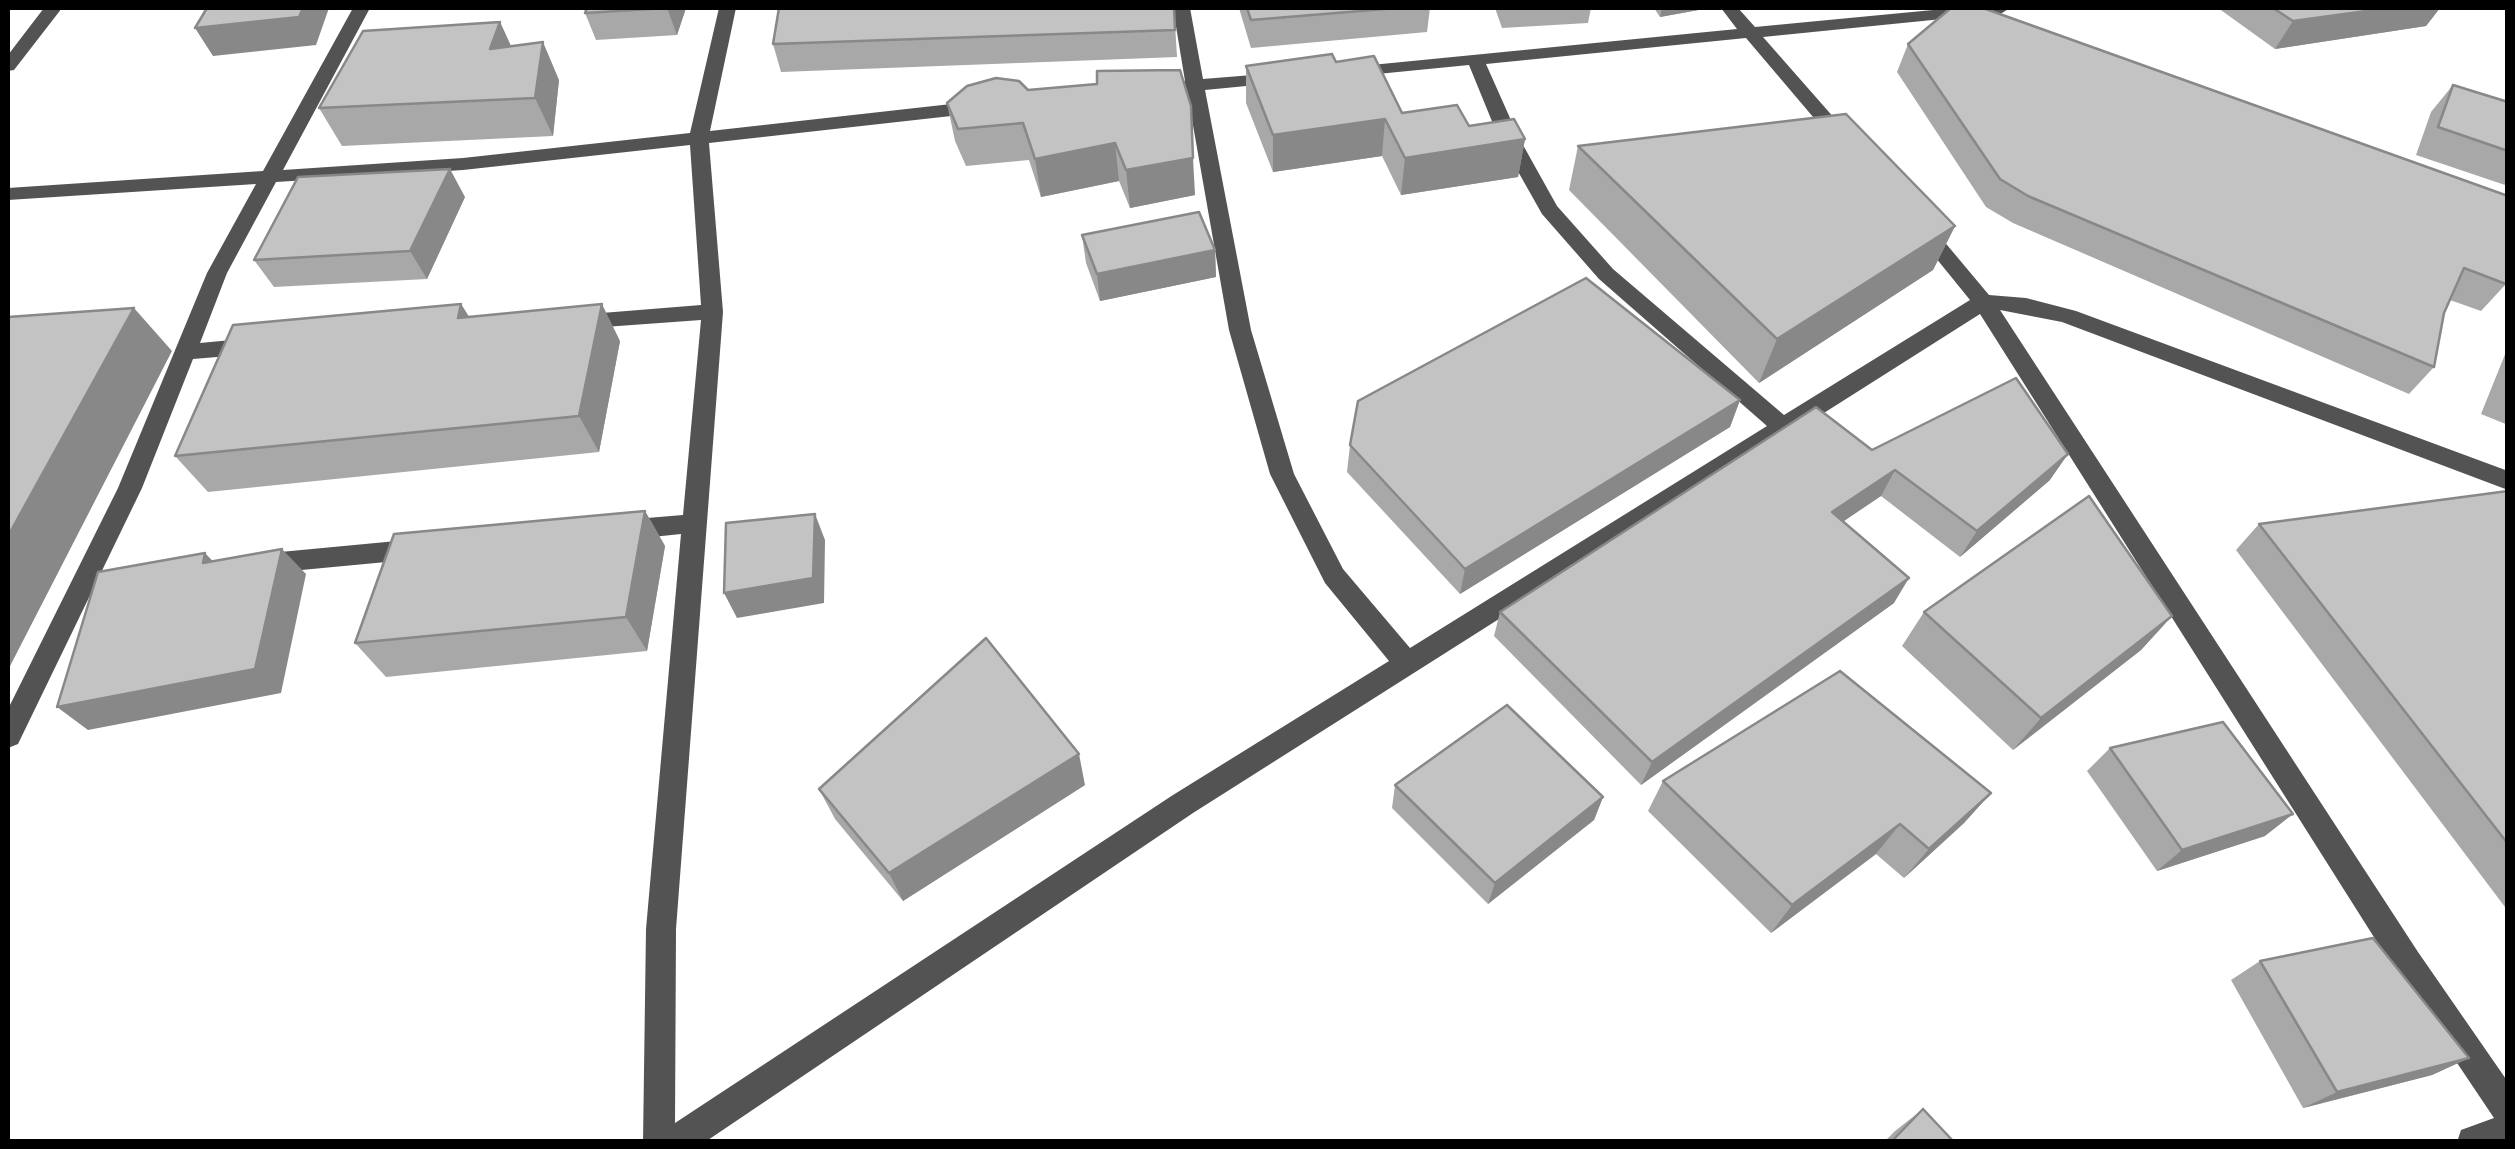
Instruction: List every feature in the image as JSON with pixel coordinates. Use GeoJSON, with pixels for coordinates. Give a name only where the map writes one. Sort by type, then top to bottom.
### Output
{"type":"FeatureCollection","features":[{"type":"Feature","properties":{"kind":"street"},"geometry":{"type":"LineString","coordinates":[[8,66],[53,8]]}},
{"type":"Feature","properties":{"kind":"street"},"geometry":{"type":"LineString","coordinates":[[8,736],[130,488],[216,273],[361,8]]}},
{"type":"Feature","properties":{"kind":"street"},"geometry":{"type":"LineString","coordinates":[[658,1142],[661,929],[712,312],[699,136],[727,8]]}},
{"type":"Feature","properties":{"kind":"street"},"geometry":{"type":"LineString","coordinates":[[1181,8],[1240,330],[1282,474],[1334,576],[1408,665]]}},
{"type":"Feature","properties":{"kind":"street"},"geometry":{"type":"LineString","coordinates":[[1729,8],[1863,162]]}},
{"type":"Feature","properties":{"kind":"street"},"geometry":{"type":"LineString","coordinates":[[1326,73],[2002,8]]}},
{"type":"Feature","properties":{"kind":"street"},"geometry":{"type":"LineString","coordinates":[[1936,14],[1992,34]]}},
{"type":"Feature","properties":{"kind":"street"},"geometry":{"type":"LineString","coordinates":[[1476,60],[1508,136],[1549,209],[1606,274],[1784,428]]}},
{"type":"Feature","properties":{"kind":"street"},"geometry":{"type":"LineString","coordinates":[[1136,91],[1289,76]]}},
{"type":"Feature","properties":{"kind":"street"},"geometry":{"type":"LineString","coordinates":[[8,194],[464,164],[997,105]]}},
{"type":"Feature","properties":{"kind":"street"},"geometry":{"type":"LineString","coordinates":[[1900,205],[1983,302],[2508,1111]]}},
{"type":"Feature","properties":{"kind":"street"},"geometry":{"type":"LineString","coordinates":[[674,1142],[1183,804],[1983,302],[2026,304],[2068,316],[2508,482]]}},
{"type":"Feature","properties":{"kind":"street"},"geometry":{"type":"LineString","coordinates":[[555,324],[712,312]]}},
{"type":"Feature","properties":{"kind":"street"},"geometry":{"type":"LineString","coordinates":[[183,352],[281,344]]}},
{"type":"Feature","properties":{"kind":"street"},"geometry":{"type":"LineString","coordinates":[[595,533],[693,524]]}},
{"type":"Feature","properties":{"kind":"street"},"geometry":{"type":"LineString","coordinates":[[242,566],[438,548]]}},
{"type":"Feature","properties":{"kind":"street"},"geometry":{"type":"LineString","coordinates":[[85,580],[124,577]]}},
{"type":"Feature","properties":{"kind":"street"},"geometry":{"type":"LineString","coordinates":[[2473,1142],[2508,1129]]}},
{"type":"Feature","properties":{"kind":"building"},"geometry":{"type":"Polygon","coordinates":[[[207,8],[303,8],[299,17],[195,28],[207,8]]]}},
{"type":"Feature","properties":{"kind":"building"},"geometry":{"type":"Polygon","coordinates":[[[587,8],[667,8],[585,13],[587,8]]]}},
{"type":"Feature","properties":{"kind":"building"},"geometry":{"type":"Polygon","coordinates":[[[779,8],[1174,8],[1175,30],[773,44],[779,8]]]}},
{"type":"Feature","properties":{"kind":"building"},"geometry":{"type":"Polygon","coordinates":[[[1247,8],[1397,8],[1251,20],[1247,8]]]}},
{"type":"Feature","properties":{"kind":"building"},"geometry":{"type":"Polygon","coordinates":[[[1951,8],[1983,8],[2508,196],[2508,280],[2506,284],[2464,268],[2444,313],[2434,367],[2028,196],[2000,179],[1908,44],[1951,8]]]}},
{"type":"Feature","properties":{"kind":"building"},"geometry":{"type":"Polygon","coordinates":[[[2273,8],[2388,8],[2293,21],[2273,8]]]}},
{"type":"Feature","properties":{"kind":"building"},"geometry":{"type":"Polygon","coordinates":[[[500,22],[490,49],[543,42],[535,98],[319,108],[363,31],[500,22]]]}},
{"type":"Feature","properties":{"kind":"building"},"geometry":{"type":"Polygon","coordinates":[[[1332,54],[1336,62],[1374,56],[1402,113],[1457,105],[1469,126],[1514,119],[1525,139],[1405,158],[1385,119],[1273,135],[1246,66],[1332,54]]]}},
{"type":"Feature","properties":{"kind":"building"},"geometry":{"type":"Polygon","coordinates":[[[1180,70],[1191,106],[1193,158],[1126,170],[1115,143],[1035,159],[1023,123],[958,129],[947,103],[967,86],[996,78],[1019,81],[1028,90],[1097,84],[1097,71],[1180,70]]]}},
{"type":"Feature","properties":{"kind":"building"},"geometry":{"type":"Polygon","coordinates":[[[2453,85],[2508,102],[2508,151],[2438,127],[2453,85]]]}},
{"type":"Feature","properties":{"kind":"building"},"geometry":{"type":"Polygon","coordinates":[[[1846,114],[1955,226],[1777,339],[1578,146],[1846,114]]]}},
{"type":"Feature","properties":{"kind":"building"},"geometry":{"type":"Polygon","coordinates":[[[450,169],[410,251],[254,260],[298,177],[450,169]]]}},
{"type":"Feature","properties":{"kind":"building"},"geometry":{"type":"Polygon","coordinates":[[[1199,212],[1215,250],[1097,274],[1082,235],[1199,212]]]}},
{"type":"Feature","properties":{"kind":"building"},"geometry":{"type":"Polygon","coordinates":[[[1586,278],[1740,400],[1465,569],[1350,445],[1358,401],[1586,278]]]}},
{"type":"Feature","properties":{"kind":"building"},"geometry":{"type":"Polygon","coordinates":[[[461,304],[458,318],[602,304],[579,416],[175,456],[233,325],[461,304]]]}},
{"type":"Feature","properties":{"kind":"building"},"geometry":{"type":"Polygon","coordinates":[[[134,308],[8,536],[8,317],[134,308]]]}},
{"type":"Feature","properties":{"kind":"building"},"geometry":{"type":"Polygon","coordinates":[[[2016,378],[2068,454],[1977,531],[1895,470],[1832,512],[1909,578],[1652,762],[1500,612],[1816,407],[1872,450],[2016,378]]]}},
{"type":"Feature","properties":{"kind":"building"},"geometry":{"type":"Polygon","coordinates":[[[2508,491],[2508,844],[2259,524],[2508,491]]]}},
{"type":"Feature","properties":{"kind":"building"},"geometry":{"type":"Polygon","coordinates":[[[2089,496],[2172,616],[2041,718],[1924,612],[2089,496]]]}},
{"type":"Feature","properties":{"kind":"building"},"geometry":{"type":"Polygon","coordinates":[[[645,511],[626,617],[355,643],[394,534],[645,511]]]}},
{"type":"Feature","properties":{"kind":"building"},"geometry":{"type":"Polygon","coordinates":[[[815,514],[813,578],[724,593],[726,523],[815,514]]]}},
{"type":"Feature","properties":{"kind":"building"},"geometry":{"type":"Polygon","coordinates":[[[282,549],[255,669],[57,707],[98,572],[205,553],[203,563],[282,549]]]}},
{"type":"Feature","properties":{"kind":"building"},"geometry":{"type":"Polygon","coordinates":[[[986,638],[1079,754],[889,873],[819,789],[986,638]]]}},
{"type":"Feature","properties":{"kind":"building"},"geometry":{"type":"Polygon","coordinates":[[[1840,671],[1991,793],[1929,849],[1900,824],[1792,905],[1663,781],[1840,671]]]}},
{"type":"Feature","properties":{"kind":"building"},"geometry":{"type":"Polygon","coordinates":[[[1507,705],[1603,797],[1495,883],[1395,785],[1507,705]]]}},
{"type":"Feature","properties":{"kind":"building"},"geometry":{"type":"Polygon","coordinates":[[[2223,722],[2293,814],[2182,850],[2110,748],[2223,722]]]}},
{"type":"Feature","properties":{"kind":"building"},"geometry":{"type":"Polygon","coordinates":[[[2373,938],[2469,1058],[2337,1092],[2260,961],[2373,938]]]}},
{"type":"Feature","properties":{"kind":"building"},"geometry":{"type":"Polygon","coordinates":[[[1923,1109],[1954,1142],[1891,1142],[1923,1109]]]}}]}
